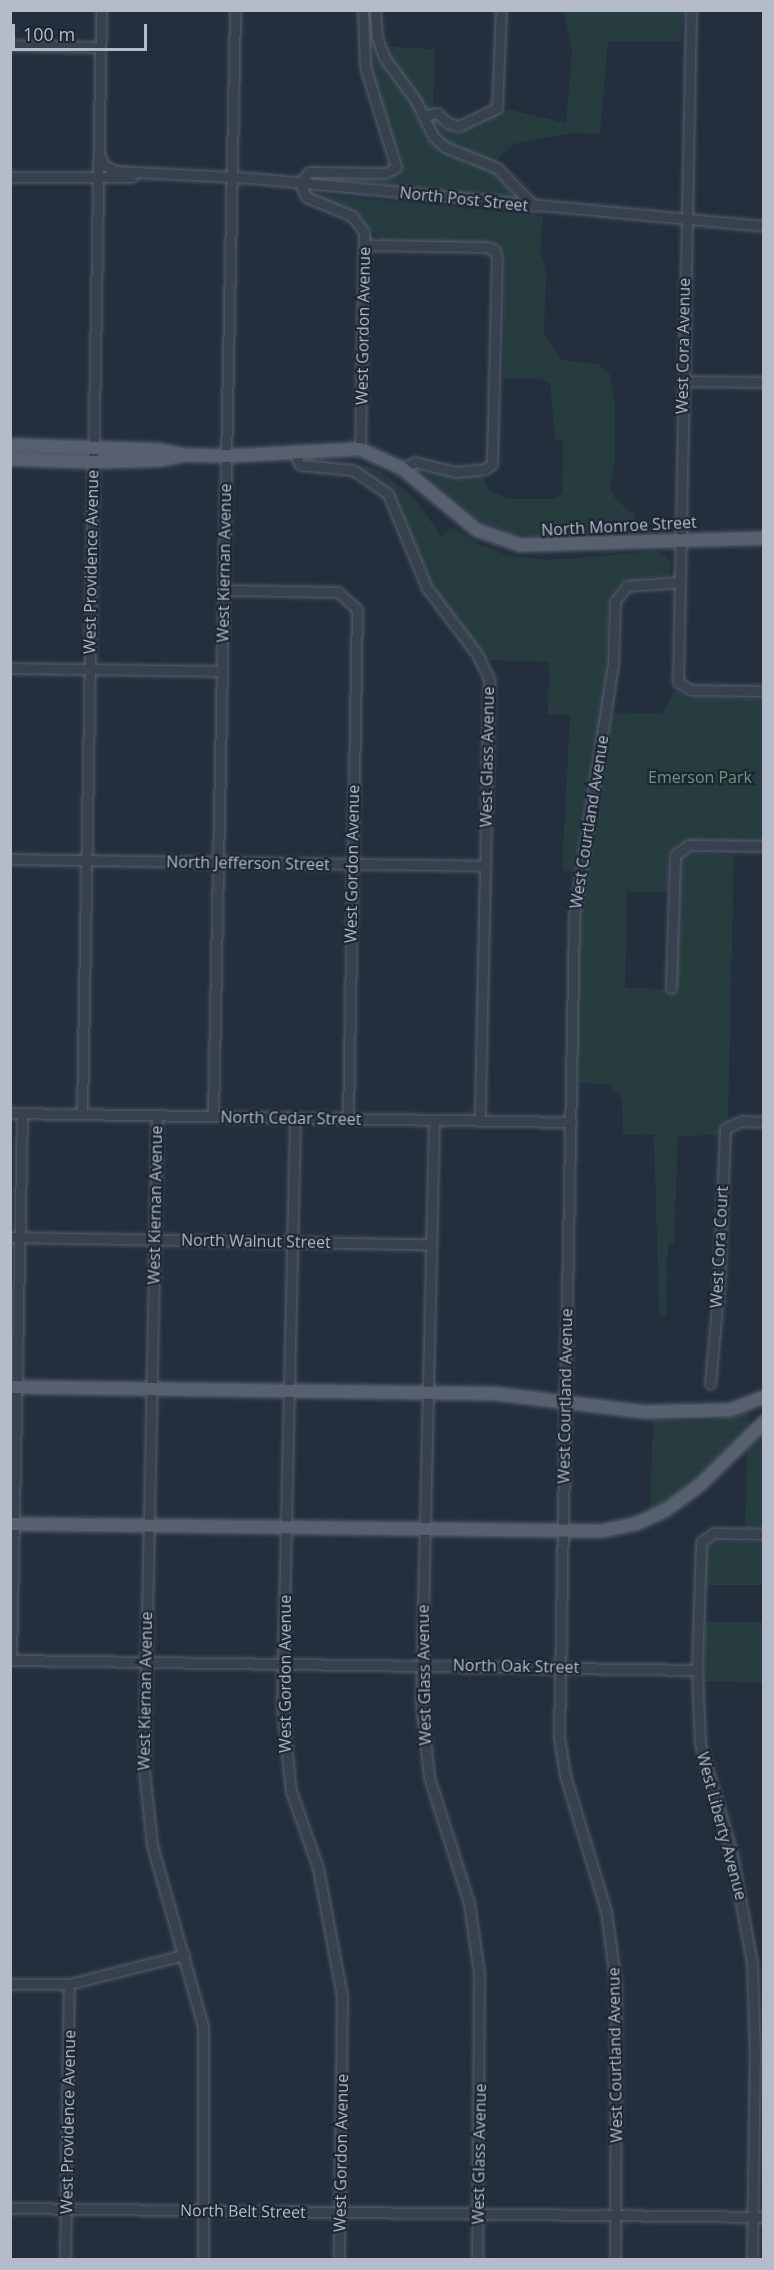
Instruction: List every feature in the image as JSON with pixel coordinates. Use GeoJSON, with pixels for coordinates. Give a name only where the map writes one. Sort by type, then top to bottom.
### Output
{"type":"FeatureCollection","features":[{"type":"Feature","properties":{"kind":"main road","name":"North Monroe Street"},"geometry":{"type":"LineString","coordinates":[[10,445],[160,450],[183,455],[227,456],[360,450],[403,469],[467,524],[508,543],[545,548],[680,538],[764,538]]}},
{"type":"Feature","properties":{"kind":"main road","name":"North Monroe Street"},"geometry":{"type":"LineString","coordinates":[[10,459],[92,462],[160,460],[183,455]]}},
{"type":"Feature","properties":{"kind":"main road"},"geometry":{"type":"LineString","coordinates":[[14,1387],[427,1394],[566,1401],[645,1412],[714,1412],[742,1407],[764,1397]]}},
{"type":"Feature","properties":{"kind":"main road"},"geometry":{"type":"LineString","coordinates":[[12,1524],[602,1531],[636,1524],[666,1510],[700,1485],[764,1422]]}},
{"type":"Feature","properties":{"kind":"street","name":"West Providence Avenue"},"geometry":{"type":"LineString","coordinates":[[82,1114],[101,10]]}},
{"type":"Feature","properties":{"kind":"street","name":"West Kiernan Avenue"},"geometry":{"type":"LineString","coordinates":[[213,1116],[235,10]]}},
{"type":"Feature","properties":{"kind":"street"},"geometry":{"type":"LineString","coordinates":[[300,183],[307,172],[386,173],[396,167],[365,67],[363,10]]}},
{"type":"Feature","properties":{"kind":"street"},"geometry":{"type":"LineString","coordinates":[[375,10],[377,37],[384,57],[440,143],[497,168],[534,206]]}},
{"type":"Feature","properties":{"kind":"street"},"geometry":{"type":"LineString","coordinates":[[424,116],[437,113],[448,123],[459,126],[497,108],[501,10]]}},
{"type":"Feature","properties":{"kind":"street","name":"West Cora Avenue"},"geometry":{"type":"LineString","coordinates":[[691,10],[685,221],[678,682],[691,690],[764,691]]}},
{"type":"Feature","properties":{"kind":"street"},"geometry":{"type":"LineString","coordinates":[[10,45],[100,47]]}},
{"type":"Feature","properties":{"kind":"street","name":"North Post Street"},"geometry":{"type":"LineString","coordinates":[[98,152],[104,165],[115,171],[232,177],[685,221],[764,226]]}},
{"type":"Feature","properties":{"kind":"street","name":"North Post Street"},"geometry":{"type":"LineString","coordinates":[[10,177],[98,179],[164,175]]}},
{"type":"Feature","properties":{"kind":"street","name":"West Gordon Avenue"},"geometry":{"type":"LineString","coordinates":[[300,183],[306,197],[358,221],[365,245],[360,450]]}},
{"type":"Feature","properties":{"kind":"street"},"geometry":{"type":"LineString","coordinates":[[365,245],[492,249],[497,259],[490,467],[456,472],[415,462],[403,469]]}},
{"type":"Feature","properties":{"kind":"street"},"geometry":{"type":"LineString","coordinates":[[683,381],[764,382]]}},
{"type":"Feature","properties":{"kind":"street","name":"West Glass Avenue"},"geometry":{"type":"LineString","coordinates":[[295,454],[300,465],[353,470],[388,494],[426,588],[484,664],[489,696],[480,1121]]}},
{"type":"Feature","properties":{"kind":"street","name":"West Courtland Avenue"},"geometry":{"type":"LineString","coordinates":[[615,2259],[616,1986],[603,1903],[564,1775],[559,1737],[574,916],[613,664],[615,601],[627,586],[679,582]]}},
{"type":"Feature","properties":{"kind":"street","name":"West Gordon Avenue"},"geometry":{"type":"LineString","coordinates":[[224,590],[339,592],[357,609],[348,1119]]}},
{"type":"Feature","properties":{"kind":"street"},"geometry":{"type":"LineString","coordinates":[[10,668],[222,671]]}},
{"type":"Feature","properties":{"kind":"street"},"geometry":{"type":"LineString","coordinates":[[671,988],[674,860],[679,849],[689,845],[764,846]]}},
{"type":"Feature","properties":{"kind":"street","name":"North Jefferson Street"},"geometry":{"type":"LineString","coordinates":[[10,859],[485,866]]}},
{"type":"Feature","properties":{"kind":"street","name":"North Cedar Street"},"geometry":{"type":"LineString","coordinates":[[10,1113],[571,1122]]}},
{"type":"Feature","properties":{"kind":"street"},"geometry":{"type":"LineString","coordinates":[[11,1660],[15,1237],[22,1113]]}},
{"type":"Feature","properties":{"kind":"street","name":"West Kiernan Avenue"},"geometry":{"type":"LineString","coordinates":[[157,1115],[145,1662],[146,1808],[162,1885],[195,1991],[205,2058],[203,2259]]}},
{"type":"Feature","properties":{"kind":"street","name":"West Gordon Avenue"},"geometry":{"type":"LineString","coordinates":[[295,1118],[286,1528],[284,1751],[291,1791],[318,1868],[341,1987],[339,2259]]}},
{"type":"Feature","properties":{"kind":"street","name":"West Glass Avenue"},"geometry":{"type":"LineString","coordinates":[[434,1120],[424,1530],[423,1742],[429,1777],[469,1903],[479,1973],[477,2259]]}},
{"type":"Feature","properties":{"kind":"street","name":"West Cora Court"},"geometry":{"type":"LineString","coordinates":[[710,1384],[719,1286],[725,1129],[741,1120],[764,1122]]}},
{"type":"Feature","properties":{"kind":"street","name":"North Walnut Street"},"geometry":{"type":"LineString","coordinates":[[15,1237],[430,1245]]}},
{"type":"Feature","properties":{"kind":"street","name":"West Liberty Avenue"},"geometry":{"type":"LineString","coordinates":[[752,2259],[752,1963],[733,1859],[700,1743],[697,1670],[700,1549],[705,1537],[718,1533],[764,1534]]}},
{"type":"Feature","properties":{"kind":"street","name":"North Oak Street"},"geometry":{"type":"LineString","coordinates":[[11,1660],[697,1670]]}},
{"type":"Feature","properties":{"kind":"street"},"geometry":{"type":"LineString","coordinates":[[10,1984],[69,1984],[184,1955]]}},
{"type":"Feature","properties":{"kind":"street","name":"West Providence Avenue"},"geometry":{"type":"LineString","coordinates":[[65,2259],[69,1984]]}},
{"type":"Feature","properties":{"kind":"street","name":"North Belt Street"},"geometry":{"type":"LineString","coordinates":[[10,2208],[764,2217]]}},
{"type":"Feature","properties":{"kind":"green space"},"geometry":{"type":"Polygon","coordinates":[[[367,11],[372,11],[375,46],[435,49],[433,110],[445,128],[459,133],[507,109],[566,123],[572,53],[564,11],[684,11],[681,42],[608,41],[600,134],[572,133],[514,144],[494,163],[493,171],[514,194],[507,199],[308,177],[398,174],[401,164],[367,60],[367,11]]]}},
{"type":"Feature","properties":{"kind":"green space"},"geometry":{"type":"Polygon","coordinates":[[[317,194],[543,216],[540,251],[546,272],[544,334],[562,360],[598,364],[609,373],[615,404],[615,458],[610,487],[616,500],[634,514],[635,530],[549,538],[510,533],[477,519],[423,473],[481,475],[490,491],[509,499],[552,499],[562,494],[563,440],[555,440],[550,383],[539,379],[503,378],[505,255],[491,243],[386,243],[354,216],[307,196],[317,194]]]}},
{"type":"Feature","properties":{"kind":"green space"},"geometry":{"type":"Polygon","coordinates":[[[311,464],[363,465],[380,470],[415,499],[441,536],[452,527],[480,545],[508,555],[550,560],[660,551],[671,562],[669,575],[623,581],[609,597],[604,704],[574,872],[562,871],[570,715],[548,714],[549,662],[486,660],[435,595],[392,494],[359,470],[311,464]]]}},
{"type":"Feature","properties":{"kind":"green space","name":"Emerson Park"},"geometry":{"type":"Polygon","coordinates":[[[675,690],[689,698],[763,699],[763,842],[680,843],[668,855],[667,892],[627,892],[625,988],[676,989],[680,857],[684,853],[734,855],[728,1119],[719,1135],[678,1136],[674,1243],[668,1244],[666,1317],[659,1316],[654,1135],[623,1134],[622,1099],[608,1084],[577,1083],[577,914],[613,713],[662,714],[675,690]]]}},
{"type":"Feature","properties":{"kind":"green space"},"geometry":{"type":"Polygon","coordinates":[[[748,1412],[751,1427],[695,1483],[650,1512],[653,1420],[709,1421],[748,1412]]]}},
{"type":"Feature","properties":{"kind":"green space"},"geometry":{"type":"Polygon","coordinates":[[[763,1432],[763,1529],[745,1529],[747,1447],[763,1432]]]}},
{"type":"Feature","properties":{"kind":"green space"},"geometry":{"type":"Polygon","coordinates":[[[714,1542],[763,1542],[763,1585],[706,1585],[706,1550],[714,1542]]]}},
{"type":"Feature","properties":{"kind":"green space"},"geometry":{"type":"Polygon","coordinates":[[[705,1622],[763,1622],[763,1683],[704,1681],[705,1622]]]}}]}
